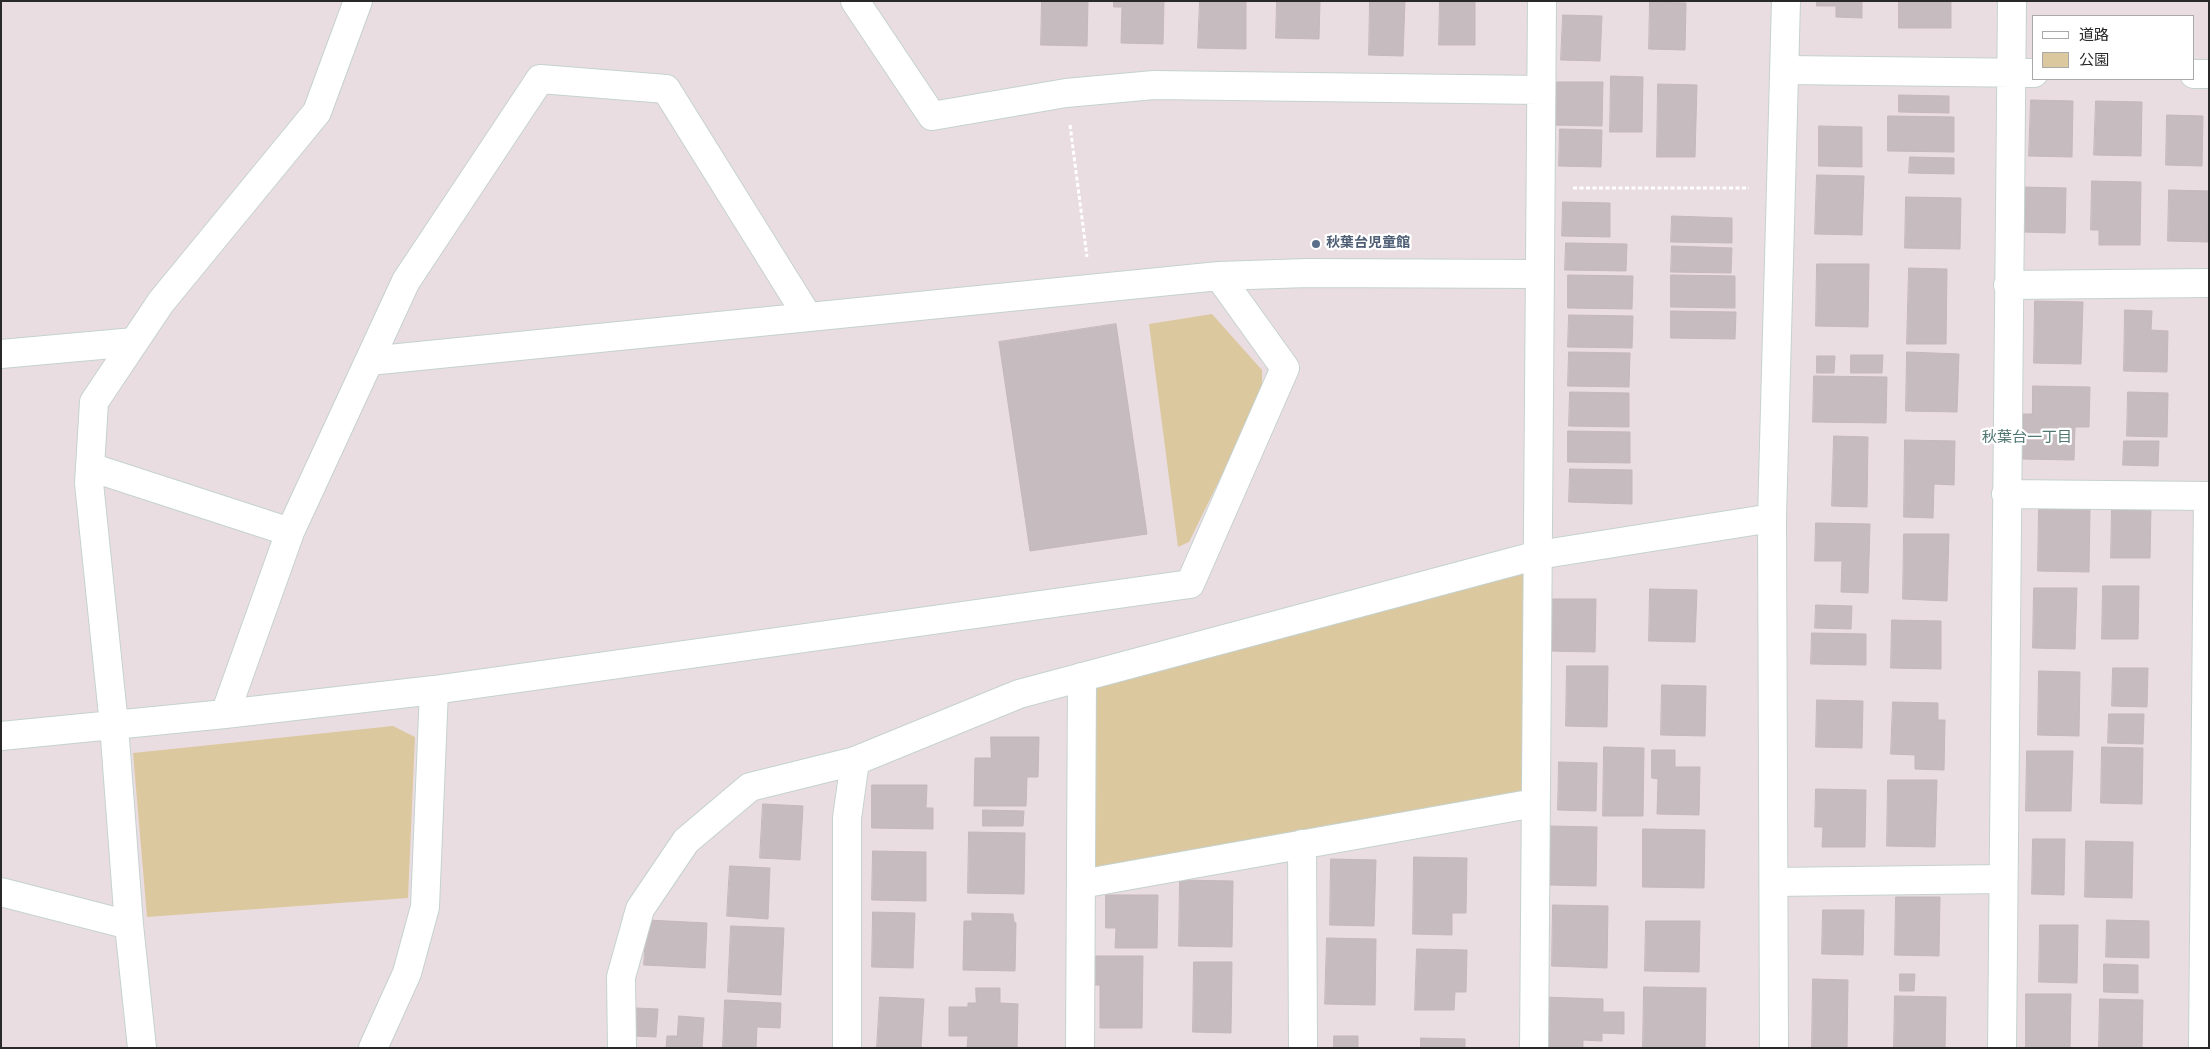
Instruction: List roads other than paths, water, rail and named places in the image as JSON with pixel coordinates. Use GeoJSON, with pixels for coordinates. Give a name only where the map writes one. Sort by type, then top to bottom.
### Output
{"type":"FeatureCollection","features":[{"type":"Feature","properties":{"kind":"street"},"geometry":{"type":"LineString","coordinates":[[142,1048],[129,926],[114,725],[89,483],[94,402],[161,302],[317,112],[358,1]]}},
{"type":"Feature","properties":{"kind":"street"},"geometry":{"type":"LineString","coordinates":[[855,1],[932,116],[1066,93],[1154,85],[1541,90]]}},
{"type":"Feature","properties":{"kind":"street"},"geometry":{"type":"LineString","coordinates":[[1534,1048],[1538,274],[1542,1]]}},
{"type":"Feature","properties":{"kind":"street"},"geometry":{"type":"LineString","coordinates":[[1774,1048],[1772,518],[1786,70],[1786,1]]}},
{"type":"Feature","properties":{"kind":"street"},"geometry":{"type":"LineString","coordinates":[[2002,1048],[2008,284],[2022,73],[2012,1]]}},
{"type":"Feature","properties":{"kind":"street"},"geometry":{"type":"LineString","coordinates":[[1786,70],[2022,73]]}},
{"type":"Feature","properties":{"kind":"street"},"geometry":{"type":"LineString","coordinates":[[2195,74],[2209,74]]}},
{"type":"Feature","properties":{"kind":"street"},"geometry":{"type":"LineString","coordinates":[[225,714],[290,532],[406,281],[540,79],[666,89],[808,318]]}},
{"type":"Feature","properties":{"kind":"street"},"geometry":{"type":"LineString","coordinates":[[369,361],[1219,276],[1307,272],[1538,274]]}},
{"type":"Feature","properties":{"kind":"street"},"geometry":{"type":"LineString","coordinates":[[1,736],[225,714],[434,690],[1190,584],[1285,368],[1219,276]]}},
{"type":"Feature","properties":{"kind":"street"},"geometry":{"type":"LineString","coordinates":[[2008,284],[2209,283]]}},
{"type":"Feature","properties":{"kind":"street"},"geometry":{"type":"LineString","coordinates":[[1,354],[134,342]]}},
{"type":"Feature","properties":{"kind":"street"},"geometry":{"type":"LineString","coordinates":[[90,467],[290,532]]}},
{"type":"Feature","properties":{"kind":"street"},"geometry":{"type":"LineString","coordinates":[[2006,494],[2208,496],[2203,1048]]}},
{"type":"Feature","properties":{"kind":"street"},"geometry":{"type":"LineString","coordinates":[[622,1048],[621,977],[640,909],[686,841],[750,787],[855,761],[1019,694],[1538,555],[1772,518]]}},
{"type":"Feature","properties":{"kind":"street"},"geometry":{"type":"LineString","coordinates":[[1080,1048],[1082,677]]}},
{"type":"Feature","properties":{"kind":"street"},"geometry":{"type":"LineString","coordinates":[[373,1048],[407,973],[425,907],[434,690]]}},
{"type":"Feature","properties":{"kind":"street"},"geometry":{"type":"LineString","coordinates":[[846,1048],[847,818],[855,761]]}},
{"type":"Feature","properties":{"kind":"street"},"geometry":{"type":"LineString","coordinates":[[1081,884],[1535,803]]}},
{"type":"Feature","properties":{"kind":"street"},"geometry":{"type":"LineString","coordinates":[[1302,844],[1303,1048]]}},
{"type":"Feature","properties":{"kind":"street"},"geometry":{"type":"LineString","coordinates":[[1774,882],[2003,879]]}},
{"type":"Feature","properties":{"kind":"street"},"geometry":{"type":"LineString","coordinates":[[1,892],[129,926]]}},
{"type":"Feature","properties":{"kind":"place","name":"秋葉台児童館"},"geometry":{"type":"Point","coordinates":[1316,244]}},
{"type":"Feature","properties":{"kind":"district","name":"秋葉台一丁目"},"geometry":{"type":"Point","coordinates":[2027,438]}}]}
